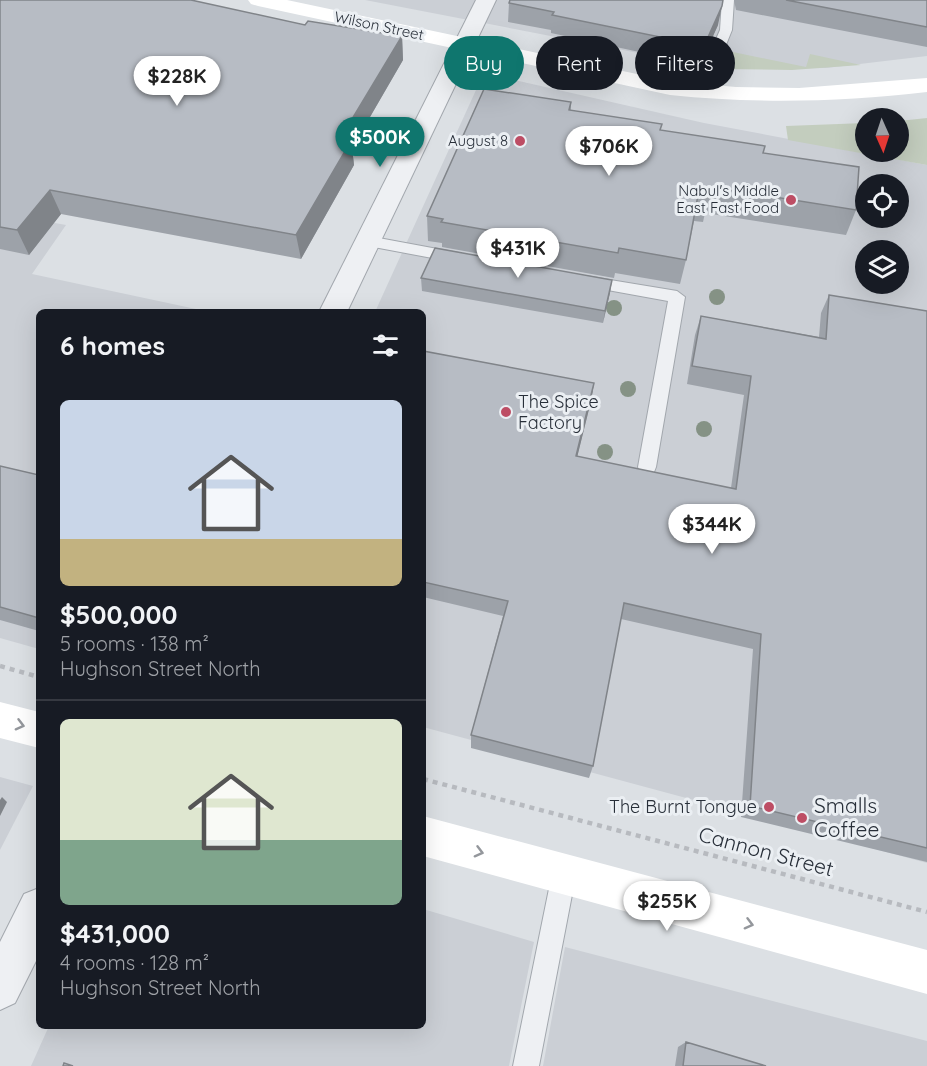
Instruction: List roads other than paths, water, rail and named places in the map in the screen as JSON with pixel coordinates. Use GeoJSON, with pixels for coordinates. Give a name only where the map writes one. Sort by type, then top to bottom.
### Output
{"type":"FeatureCollection","features":[{"type":"Feature","properties":{"kind":"main road","name":"Wilson Street"},"geometry":{"type":"LineString","coordinates":[[258,0],[444,40]]}},
{"type":"Feature","properties":{"kind":"main road","name":"Wilson Street"},"geometry":{"type":"LineString","coordinates":[[524,57],[670,88],[764,97],[875,92],[927,85]]}},
{"type":"Feature","properties":{"kind":"main road"},"geometry":{"type":"LineString","coordinates":[[0,720],[36,729]]}},
{"type":"Feature","properties":{"kind":"main road"},"geometry":{"type":"LineString","coordinates":[[426,837],[927,972]]}},
{"type":"Feature","properties":{"kind":"street"},"geometry":{"type":"LineString","coordinates":[[469,36],[486,0]]}},
{"type":"Feature","properties":{"kind":"street"},"geometry":{"type":"LineString","coordinates":[[334,309],[444,87]]}},
{"type":"Feature","properties":{"kind":"street"},"geometry":{"type":"LineString","coordinates":[[0,988],[36,915]]}},
{"type":"Feature","properties":{"kind":"lane"},"geometry":{"type":"LineString","coordinates":[[700,92],[726,30],[728,0]]}},
{"type":"Feature","properties":{"kind":"lane"},"geometry":{"type":"LineString","coordinates":[[368,241],[471,260]]}},
{"type":"Feature","properties":{"kind":"lane"},"geometry":{"type":"LineString","coordinates":[[574,279],[677,297],[647,466]]}},
{"type":"Feature","properties":{"kind":"lane"},"geometry":{"type":"LineString","coordinates":[[526,1066],[564,874]]}},
{"type":"Feature","properties":{"kind":"place","name":"August 8"},"geometry":{"type":"Point","coordinates":[520,141]}},
{"type":"Feature","properties":{"kind":"place","name":"Nabul's Middle East Fast Food"},"geometry":{"type":"Point","coordinates":[791,200]}},
{"type":"Feature","properties":{"kind":"place","name":"The Spice Factory"},"geometry":{"type":"Point","coordinates":[506,412]}},
{"type":"Feature","properties":{"kind":"place","name":"The Burnt Tongue"},"geometry":{"type":"Point","coordinates":[769,807]}},
{"type":"Feature","properties":{"kind":"place","name":"Smalls Coffee"},"geometry":{"type":"Point","coordinates":[802,818]}}]}
